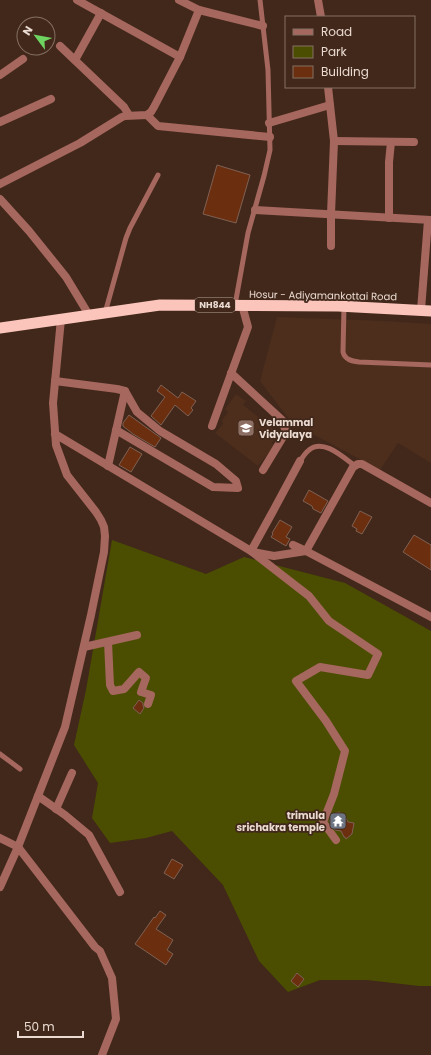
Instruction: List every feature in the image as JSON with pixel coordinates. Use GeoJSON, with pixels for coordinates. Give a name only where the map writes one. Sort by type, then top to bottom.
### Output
{"type":"FeatureCollection","features":[{"type":"Feature","properties":{"kind":"highway","name":"Hosur - Adiyamankottai Road"},"geometry":{"type":"LineString","coordinates":[[0,328],[160,305],[344,306],[426,310]]}},
{"type":"Feature","properties":{"kind":"street"},"geometry":{"type":"LineString","coordinates":[[77,0],[180,57]]}},
{"type":"Feature","properties":{"kind":"street"},"geometry":{"type":"LineString","coordinates":[[179,0],[199,10],[263,26]]}},
{"type":"Feature","properties":{"kind":"street"},"geometry":{"type":"LineString","coordinates":[[318,0],[321,16]]}},
{"type":"Feature","properties":{"kind":"street"},"geometry":{"type":"LineString","coordinates":[[0,184],[80,144],[122,117],[129,115],[149,114],[180,57],[199,10]]}},
{"type":"Feature","properties":{"kind":"street"},"geometry":{"type":"LineString","coordinates":[[75,60],[101,14]]}},
{"type":"Feature","properties":{"kind":"street"},"geometry":{"type":"LineString","coordinates":[[60,46],[124,107],[129,115]]}},
{"type":"Feature","properties":{"kind":"street"},"geometry":{"type":"LineString","coordinates":[[0,74],[23,59]]}},
{"type":"Feature","properties":{"kind":"street"},"geometry":{"type":"LineString","coordinates":[[328,88],[334,141],[331,246]]}},
{"type":"Feature","properties":{"kind":"street"},"geometry":{"type":"LineString","coordinates":[[0,122],[51,98]]}},
{"type":"Feature","properties":{"kind":"street"},"geometry":{"type":"LineString","coordinates":[[269,123],[330,105]]}},
{"type":"Feature","properties":{"kind":"street"},"geometry":{"type":"LineString","coordinates":[[147,115],[158,126],[270,137]]}},
{"type":"Feature","properties":{"kind":"street"},"geometry":{"type":"LineString","coordinates":[[334,141],[414,142]]}},
{"type":"Feature","properties":{"kind":"street"},"geometry":{"type":"LineString","coordinates":[[389,218],[389,162],[391,142]]}},
{"type":"Feature","properties":{"kind":"street"},"geometry":{"type":"LineString","coordinates":[[0,199],[29,231],[66,277],[89,315]]}},
{"type":"Feature","properties":{"kind":"street"},"geometry":{"type":"LineString","coordinates":[[255,210],[430,220],[426,310]]}},
{"type":"Feature","properties":{"kind":"street"},"geometry":{"type":"LineString","coordinates":[[212,426],[248,327],[238,305]]}},
{"type":"Feature","properties":{"kind":"street"},"geometry":{"type":"LineString","coordinates":[[0,887],[18,847],[65,727],[104,552],[104,527],[96,512],[67,475],[56,445],[53,403],[61,319]]}},
{"type":"Feature","properties":{"kind":"street"},"geometry":{"type":"LineString","coordinates":[[232,373],[282,420],[286,432],[263,470]]}},
{"type":"Feature","properties":{"kind":"street"},"geometry":{"type":"LineString","coordinates":[[55,381],[125,391],[137,412],[160,431],[216,464],[236,481],[238,488],[214,487],[116,430]]}},
{"type":"Feature","properties":{"kind":"street"},"geometry":{"type":"LineString","coordinates":[[108,466],[125,391]]}},
{"type":"Feature","properties":{"kind":"street"},"geometry":{"type":"LineString","coordinates":[[55,434],[251,551],[309,596],[329,621],[378,654],[368,675],[320,667],[296,681],[326,721],[345,752],[334,794],[323,822],[336,840]]}},
{"type":"Feature","properties":{"kind":"street"},"geometry":{"type":"LineString","coordinates":[[251,551],[300,460]]}},
{"type":"Feature","properties":{"kind":"street"},"geometry":{"type":"LineString","coordinates":[[306,551],[355,466],[362,464],[431,503]]}},
{"type":"Feature","properties":{"kind":"street"},"geometry":{"type":"LineString","coordinates":[[293,545],[431,618]]}},
{"type":"Feature","properties":{"kind":"street"},"geometry":{"type":"LineString","coordinates":[[251,551],[274,556],[306,551]]}},
{"type":"Feature","properties":{"kind":"street"},"geometry":{"type":"LineString","coordinates":[[84,647],[137,635]]}},
{"type":"Feature","properties":{"kind":"street"},"geometry":{"type":"LineString","coordinates":[[108,642],[110,685],[113,691],[124,689],[139,672],[146,678],[141,692],[151,695],[148,704]]}},
{"type":"Feature","properties":{"kind":"street"},"geometry":{"type":"LineString","coordinates":[[56,809],[72,773]]}},
{"type":"Feature","properties":{"kind":"street"},"geometry":{"type":"LineString","coordinates":[[38,796],[89,835],[120,892]]}},
{"type":"Feature","properties":{"kind":"street"},"geometry":{"type":"LineString","coordinates":[[0,838],[18,847],[95,947],[100,951],[112,978],[116,1019],[102,1055]]}},
{"type":"Feature","properties":{"kind":"lane"},"geometry":{"type":"LineString","coordinates":[[238,305],[248,233],[270,150],[268,70],[260,0]]}},
{"type":"Feature","properties":{"kind":"lane"},"geometry":{"type":"LineString","coordinates":[[105,313],[126,238],[158,175]]}},
{"type":"Feature","properties":{"kind":"lane"},"geometry":{"type":"LineString","coordinates":[[344,306],[344,356],[350,360],[360,362],[431,365]]}},
{"type":"Feature","properties":{"kind":"lane"},"geometry":{"type":"LineString","coordinates":[[300,460],[309,450],[316,446],[327,448],[339,454],[355,466]]}},
{"type":"Feature","properties":{"kind":"lane"},"geometry":{"type":"LineString","coordinates":[[0,754],[20,769]]}},
{"type":"Feature","properties":{"kind":"shaded area"},"geometry":{"type":"Polygon","coordinates":[[[277,317],[431,324],[431,463],[398,443],[380,470],[292,423],[260,381],[277,317]]]}},
{"type":"Feature","properties":{"kind":"shaded area","name":"Velammal Vidyalaya"},"geometry":{"type":"Polygon","coordinates":[[[236,394],[246,401],[243,405],[279,433],[272,443],[275,445],[258,466],[215,433],[223,424],[222,420],[228,412],[225,409],[236,394]]]}},
{"type":"Feature","properties":{"kind":"green space"},"geometry":{"type":"Polygon","coordinates":[[[112,540],[206,574],[244,557],[345,583],[431,631],[431,986],[367,980],[320,980],[288,992],[259,961],[223,885],[172,831],[146,838],[110,843],[92,818],[98,783],[74,745],[86,690],[112,540]]]}},
{"type":"Feature","properties":{"kind":"building"},"geometry":{"type":"Polygon","coordinates":[[[217,165],[250,175],[236,223],[203,214],[217,165]]]}},
{"type":"Feature","properties":{"kind":"building"},"geometry":{"type":"Polygon","coordinates":[[[161,385],[178,398],[182,392],[196,401],[191,408],[193,410],[188,416],[175,405],[161,425],[151,416],[165,397],[157,391],[161,385]]]}},
{"type":"Feature","properties":{"kind":"building"},"geometry":{"type":"Polygon","coordinates":[[[129,415],[161,438],[155,447],[133,434],[123,426],[123,423],[129,415]]]}},
{"type":"Feature","properties":{"kind":"building"},"geometry":{"type":"Polygon","coordinates":[[[130,447],[142,454],[131,472],[119,465],[130,447]]]}},
{"type":"Feature","properties":{"kind":"building"},"geometry":{"type":"Polygon","coordinates":[[[309,490],[328,501],[321,513],[303,501],[309,490]]]}},
{"type":"Feature","properties":{"kind":"building"},"geometry":{"type":"Polygon","coordinates":[[[360,511],[372,517],[362,534],[356,531],[357,529],[352,526],[360,511]]]}},
{"type":"Feature","properties":{"kind":"building"},"geometry":{"type":"Polygon","coordinates":[[[280,520],[292,527],[286,537],[290,539],[286,546],[271,537],[280,520]]]}},
{"type":"Feature","properties":{"kind":"building"},"geometry":{"type":"Polygon","coordinates":[[[414,535],[431,545],[431,570],[403,552],[414,535]]]}},
{"type":"Feature","properties":{"kind":"building"},"geometry":{"type":"Polygon","coordinates":[[[139,700],[143,703],[144,708],[140,714],[133,708],[139,700]]]}},
{"type":"Feature","properties":{"kind":"building","name":"trimula srichakra temple"},"geometry":{"type":"Polygon","coordinates":[[[339,812],[344,815],[348,822],[354,823],[352,834],[346,839],[341,831],[335,830],[329,821],[333,814],[339,812]]]}},
{"type":"Feature","properties":{"kind":"building"},"geometry":{"type":"Polygon","coordinates":[[[172,859],[183,865],[174,879],[164,873],[172,859]]]}},
{"type":"Feature","properties":{"kind":"building"},"geometry":{"type":"Polygon","coordinates":[[[160,911],[166,915],[156,929],[173,940],[167,950],[173,954],[166,965],[135,944],[160,911]]]}},
{"type":"Feature","properties":{"kind":"building"},"geometry":{"type":"Polygon","coordinates":[[[297,973],[304,979],[298,987],[291,981],[297,973]]]}},
{"type":"Feature","properties":{"kind":"place","name":"Velammal Vidyalaya"},"geometry":{"type":"Point","coordinates":[246,428]}},
{"type":"Feature","properties":{"kind":"place","name":"trimula srichakra temple"},"geometry":{"type":"Point","coordinates":[338,821]}}]}
